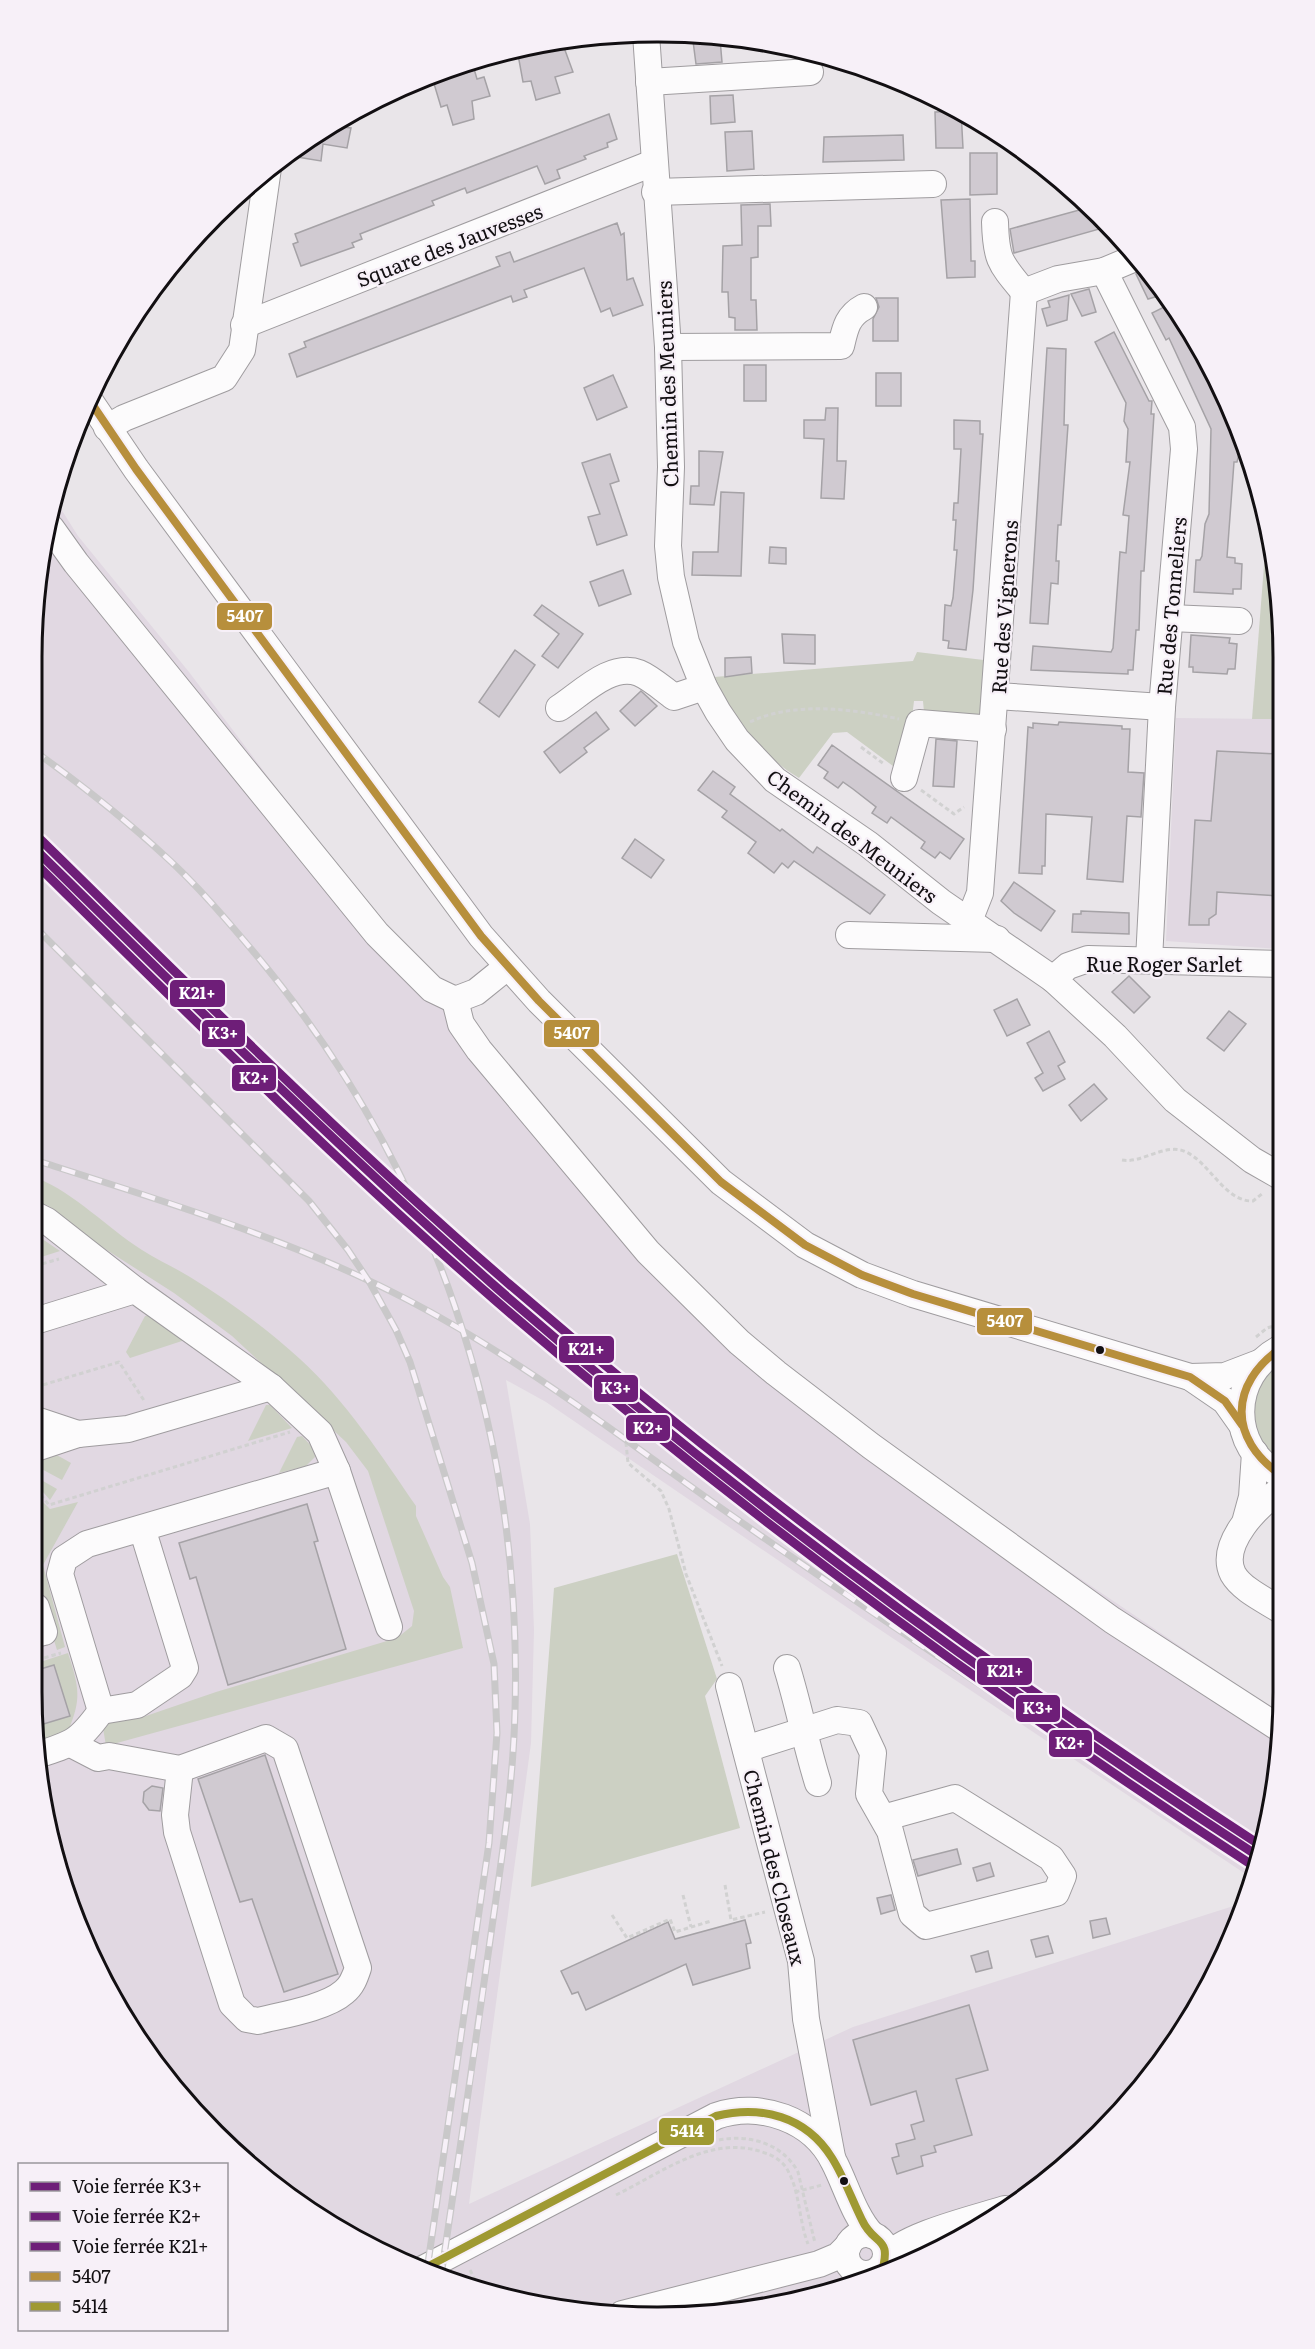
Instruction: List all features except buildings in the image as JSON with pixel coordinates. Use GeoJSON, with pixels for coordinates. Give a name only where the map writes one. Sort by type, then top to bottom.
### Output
{"type":"FeatureCollection","features":[{"type":"Feature","properties":{"kind":"street","name":"Chemin des Meuniers"},"geometry":{"type":"LineString","coordinates":[[647,42],[653,163],[668,352],[671,467],[668,546],[671,577],[686,642],[704,687],[731,732],[775,780],[868,844],[969,921],[1053,979],[1115,1036],[1175,1100],[1252,1160],[1273,1172]]}},
{"type":"Feature","properties":{"kind":"street"},"geometry":{"type":"LineString","coordinates":[[649,82],[810,72]]}},
{"type":"Feature","properties":{"kind":"street","name":"Square des Jauvesses"},"geometry":{"type":"LineString","coordinates":[[244,324],[653,163]]}},
{"type":"Feature","properties":{"kind":"street"},"geometry":{"type":"LineString","coordinates":[[107,428],[124,418],[224,378],[242,350],[266,184]]}},
{"type":"Feature","properties":{"kind":"street"},"geometry":{"type":"LineString","coordinates":[[656,192],[933,184]]}},
{"type":"Feature","properties":{"kind":"street"},"geometry":{"type":"LineString","coordinates":[[995,222],[996,251],[1001,264],[1024,291],[1058,279],[1104,271],[1128,261]]}},
{"type":"Feature","properties":{"kind":"street","name":"Rue des Tonneliers"},"geometry":{"type":"LineString","coordinates":[[1104,271],[1182,427],[1184,448],[1161,707],[1149,960]]}},
{"type":"Feature","properties":{"kind":"street","name":"Rue des Vignerons"},"geometry":{"type":"LineString","coordinates":[[969,921],[980,893],[997,696],[1024,291]]}},
{"type":"Feature","properties":{"kind":"street"},"geometry":{"type":"LineString","coordinates":[[668,352],[841,346],[846,322],[854,312],[864,307]]}},
{"type":"Feature","properties":{"kind":"street"},"geometry":{"type":"LineString","coordinates":[[668,352],[837,356]]}},
{"type":"Feature","properties":{"kind":"street"},"geometry":{"type":"LineString","coordinates":[[95,409],[432,874],[507,967],[721,1182],[805,1245],[862,1275],[902,1291],[1190,1377],[1225,1401],[1242,1425],[1254,1453],[1273,1470]]}},
{"type":"Feature","properties":{"kind":"street"},"geometry":{"type":"LineString","coordinates":[[55,533],[76,564],[377,934],[432,989],[455,1000],[476,992],[507,967]]}},
{"type":"Feature","properties":{"kind":"street"},"geometry":{"type":"LineString","coordinates":[[1170,618],[1239,621]]}},
{"type":"Feature","properties":{"kind":"street"},"geometry":{"type":"LineString","coordinates":[[559,708],[609,675],[621,671],[642,674],[674,697],[704,687]]}},
{"type":"Feature","properties":{"kind":"street"},"geometry":{"type":"LineString","coordinates":[[997,696],[1161,707]]}},
{"type":"Feature","properties":{"kind":"street"},"geometry":{"type":"LineString","coordinates":[[904,778],[919,723],[993,729]]}},
{"type":"Feature","properties":{"kind":"street"},"geometry":{"type":"LineString","coordinates":[[849,935],[996,939]]}},
{"type":"Feature","properties":{"kind":"street","name":"Rue Roger Sarlet"},"geometry":{"type":"LineString","coordinates":[[1053,979],[1068,966],[1088,959],[1273,964]]}},
{"type":"Feature","properties":{"kind":"street"},"geometry":{"type":"LineString","coordinates":[[455,1000],[461,1024],[487,1059],[648,1252],[739,1342],[871,1446],[1112,1620],[1272,1724]]}},
{"type":"Feature","properties":{"kind":"street"},"geometry":{"type":"LineString","coordinates":[[42,1218],[135,1290],[271,1387],[320,1433],[327,1444],[337,1471],[389,1627]]}},
{"type":"Feature","properties":{"kind":"street"},"geometry":{"type":"LineString","coordinates":[[42,1319],[135,1290]]}},
{"type":"Feature","properties":{"kind":"street"},"geometry":{"type":"LineString","coordinates":[[1242,1425],[1242,1395],[1249,1377],[1259,1364],[1273,1354]]}},
{"type":"Feature","properties":{"kind":"street"},"geometry":{"type":"LineString","coordinates":[[1190,1377],[1225,1376],[1259,1364]]}},
{"type":"Feature","properties":{"kind":"street"},"geometry":{"type":"LineString","coordinates":[[42,1446],[78,1434],[128,1429],[271,1387]]}},
{"type":"Feature","properties":{"kind":"street"},"geometry":{"type":"LineString","coordinates":[[42,1426],[78,1434]]}},
{"type":"Feature","properties":{"kind":"street"},"geometry":{"type":"LineString","coordinates":[[1245,1522],[1252,1497],[1254,1453]]}},
{"type":"Feature","properties":{"kind":"street"},"geometry":{"type":"LineString","coordinates":[[101,1711],[60,1568],[64,1560],[87,1544],[337,1471]]}},
{"type":"Feature","properties":{"kind":"street"},"geometry":{"type":"LineString","coordinates":[[1273,1495],[1264,1500],[1245,1522],[1235,1539],[1231,1554],[1233,1574],[1243,1585],[1273,1605]]}},
{"type":"Feature","properties":{"kind":"street"},"geometry":{"type":"LineString","coordinates":[[45,1752],[71,1744],[85,1733],[101,1711],[137,1705],[180,1676],[184,1668],[142,1528]]}},
{"type":"Feature","properties":{"kind":"street"},"geometry":{"type":"LineString","coordinates":[[787,1668],[800,1709],[801,1731],[818,1783]]}},
{"type":"Feature","properties":{"kind":"street","name":"Chemin des Closeaux"},"geometry":{"type":"LineString","coordinates":[[729,1686],[804,1979],[806,2019],[833,2159]]}},
{"type":"Feature","properties":{"kind":"street"},"geometry":{"type":"LineString","coordinates":[[746,1749],[837,1720],[859,1723],[873,1753],[869,1794],[890,1831],[912,1914],[926,1926],[1056,1893],[1063,1876],[1052,1858],[955,1798],[883,1818]]}},
{"type":"Feature","properties":{"kind":"street"},"geometry":{"type":"LineString","coordinates":[[71,1744],[98,1758],[109,1756],[180,1769],[266,1738],[285,1749],[358,1968],[353,1983],[344,1993],[331,2001],[258,2022],[247,2019],[232,2004],[177,1832],[175,1815],[180,1769]]}},
{"type":"Feature","properties":{"kind":"street"},"geometry":{"type":"LineString","coordinates":[[792,2129],[820,2085]]}},
{"type":"Feature","properties":{"kind":"street"},"geometry":{"type":"LineString","coordinates":[[433,2264],[700,2140],[716,2116],[741,2110],[765,2112],[823,2145],[833,2159],[864,2225],[867,2258]]}},
{"type":"Feature","properties":{"kind":"street"},"geometry":{"type":"LineString","coordinates":[[792,2129],[832,2182],[867,2258]]}},
{"type":"Feature","properties":{"kind":"street"},"geometry":{"type":"LineString","coordinates":[[652,2307],[820,2259],[838,2256],[867,2258],[895,2241],[916,2238],[974,2219]]}},
{"type":"Feature","properties":{"kind":"path"},"geometry":{"type":"LineString","coordinates":[[731,732],[770,713],[859,711],[919,723]]}},
{"type":"Feature","properties":{"kind":"path"},"geometry":{"type":"LineString","coordinates":[[1122,1160],[1130,1162],[1171,1150],[1184,1151],[1206,1165],[1236,1198],[1244,1201],[1253,1201],[1262,1194],[1273,1179]]}},
{"type":"Feature","properties":{"kind":"path"},"geometry":{"type":"LineString","coordinates":[[42,1264],[63,1258]]}},
{"type":"Feature","properties":{"kind":"path"},"geometry":{"type":"LineString","coordinates":[[1253,1338],[1273,1326]]}},
{"type":"Feature","properties":{"kind":"path"},"geometry":{"type":"LineString","coordinates":[[42,1385],[119,1362],[146,1403]]}},
{"type":"Feature","properties":{"kind":"path"},"geometry":{"type":"LineString","coordinates":[[630,1428],[626,1443],[628,1463],[661,1491],[669,1509],[687,1574],[729,1686]]}},
{"type":"Feature","properties":{"kind":"path"},"geometry":{"type":"LineString","coordinates":[[42,1496],[49,1505],[294,1431]]}},
{"type":"Feature","properties":{"kind":"path"},"geometry":{"type":"LineString","coordinates":[[42,1658],[81,1647]]}},
{"type":"Feature","properties":{"kind":"path"},"geometry":{"type":"LineString","coordinates":[[724,1885],[731,1920],[787,1907]]}},
{"type":"Feature","properties":{"kind":"path"},"geometry":{"type":"LineString","coordinates":[[682,1895],[691,1927]]}},
{"type":"Feature","properties":{"kind":"path"},"geometry":{"type":"LineString","coordinates":[[612,1915],[627,1938],[670,1919],[675,1932],[711,1922]]}},
{"type":"Feature","properties":{"kind":"path"},"geometry":{"type":"LineString","coordinates":[[610,2192],[700,2140],[753,2140],[777,2149],[792,2162],[804,2190],[820,2259]]}},
{"type":"Feature","properties":{"kind":"path"},"geometry":{"type":"LineString","coordinates":[[612,2197],[701,2152],[737,2146],[754,2149],[780,2161],[790,2175],[807,2242],[820,2259]]}},
{"type":"Feature","properties":{"kind":"path"},"geometry":{"type":"LineString","coordinates":[[795,2192],[804,2190]]}},
{"type":"Feature","properties":{"kind":"path"},"geometry":{"type":"LineString","coordinates":[[463,2273],[480,2265]]}},
{"type":"Feature","properties":{"kind":"path"},"geometry":{"type":"LineString","coordinates":[[470,2270],[475,2279]]}},
{"type":"Feature","properties":{"kind":"shaded area"},"geometry":{"type":"Polygon","coordinates":[[[61,508],[78,536],[189,672],[315,839],[651,1246],[755,1343],[943,1486],[1273,1709],[1268,1772],[1261,1812],[1245,1874],[867,1621],[546,1402],[506,1380],[530,1524],[534,1630],[531,1743],[469,2204],[853,2027],[1234,1906],[1210,1964],[1191,1999],[1146,2066],[1093,2127],[1032,2180],[965,2225],[893,2260],[817,2286],[738,2302],[698,2306],[617,2306],[577,2302],[498,2286],[422,2260],[350,2225],[283,2180],[222,2127],[169,2066],[124,1999],[105,1964],[89,1927],[63,1851],[47,1772],[43,1732],[42,658],[47,577],[61,508]]]}},
{"type":"Feature","properties":{"kind":"shaded area"},"geometry":{"type":"Polygon","coordinates":[[[1265,558],[1272,617],[1273,719],[1252,719],[1265,558]]]}},
{"type":"Feature","properties":{"kind":"shaded area"},"geometry":{"type":"Polygon","coordinates":[[[917,652],[992,661],[990,721],[924,712],[923,701],[914,701],[909,743],[893,766],[847,732],[833,733],[799,778],[772,758],[749,734],[714,677],[913,661],[917,652]]]}},
{"type":"Feature","properties":{"kind":"shaded area"},"geometry":{"type":"Polygon","coordinates":[[[1176,718],[1273,719],[1273,949],[1166,941],[1176,718]]]}},
{"type":"Feature","properties":{"kind":"shaded area"},"geometry":{"type":"Polygon","coordinates":[[[42,1180],[78,1202],[142,1250],[233,1305],[317,1375],[362,1429],[416,1506],[416,1516],[443,1577],[450,1587],[463,1648],[106,1746],[103,1728],[112,1719],[140,1718],[216,1692],[397,1638],[412,1626],[414,1611],[368,1471],[346,1442],[232,1336],[174,1293],[77,1231],[49,1206],[42,1204],[42,1180]]]}},
{"type":"Feature","properties":{"kind":"shaded area"},"geometry":{"type":"Polygon","coordinates":[[[42,1239],[60,1251],[42,1257],[42,1239]]]}},
{"type":"Feature","properties":{"kind":"shaded area"},"geometry":{"type":"Polygon","coordinates":[[[150,1315],[185,1340],[130,1358],[126,1352],[145,1316],[150,1315]]]}},
{"type":"Feature","properties":{"kind":"shaded area"},"geometry":{"type":"Polygon","coordinates":[[[1272,1366],[1273,1455],[1256,1438],[1252,1399],[1272,1366]]]}},
{"type":"Feature","properties":{"kind":"shaded area"},"geometry":{"type":"Polygon","coordinates":[[[266,1405],[270,1405],[292,1428],[248,1441],[266,1405]]]}},
{"type":"Feature","properties":{"kind":"shaded area"},"geometry":{"type":"Polygon","coordinates":[[[302,1436],[314,1449],[315,1457],[306,1466],[279,1473],[297,1437],[302,1436]]]}},
{"type":"Feature","properties":{"kind":"shaded area"},"geometry":{"type":"Polygon","coordinates":[[[55,1454],[71,1463],[62,1480],[42,1469],[42,1457],[55,1454]]]}},
{"type":"Feature","properties":{"kind":"shaded area"},"geometry":{"type":"Polygon","coordinates":[[[42,1480],[57,1489],[50,1500],[42,1491],[42,1480]]]}},
{"type":"Feature","properties":{"kind":"shaded area"},"geometry":{"type":"Polygon","coordinates":[[[42,1501],[50,1509],[78,1502],[43,1565],[65,1647],[57,1650],[42,1601],[42,1501]]]}},
{"type":"Feature","properties":{"kind":"shaded area"},"geometry":{"type":"Polygon","coordinates":[[[677,1554],[717,1679],[705,1696],[740,1828],[531,1887],[554,1588],[677,1554]]]}},
{"type":"Feature","properties":{"kind":"shaded area"},"geometry":{"type":"Polygon","coordinates":[[[68,1653],[77,1684],[77,1701],[68,1731],[44,1740],[43,1724],[70,1716],[54,1665],[42,1669],[42,1661],[68,1653]]]}},
{"type":"Feature","properties":{"kind":"railway"},"geometry":{"type":"LineString","coordinates":[[42,757],[118,815],[189,879],[252,950],[316,1033],[371,1120],[417,1211],[455,1306],[483,1404],[503,1504],[513,1607],[514,1741],[502,1859],[442,2267]]}},
{"type":"Feature","properties":{"kind":"railway"},"geometry":{"type":"LineString","coordinates":[[42,934],[309,1201],[348,1250],[370,1283],[396,1330],[410,1362],[472,1563],[494,1664],[497,1733],[489,1843],[428,2262]]}},
{"type":"Feature","properties":{"kind":"railway"},"geometry":{"type":"LineString","coordinates":[[42,1162],[271,1239],[363,1278],[448,1322],[563,1395],[794,1559],[1046,1729]]}},
{"type":"Feature","properties":{"kind":"rail line","name":"K21+"},"geometry":{"type":"LineString","coordinates":[[42,841],[272,1066],[448,1231],[599,1360],[781,1507],[875,1577],[1065,1714],[1254,1841]]}},
{"type":"Feature","properties":{"kind":"rail line","name":"K3+"},"geometry":{"type":"LineString","coordinates":[[42,856],[262,1071],[437,1235],[679,1441],[867,1586],[963,1655],[1060,1724],[1252,1852]]}},
{"type":"Feature","properties":{"kind":"rail line","name":"K2+"},"geometry":{"type":"LineString","coordinates":[[42,870],[261,1085],[377,1194],[585,1377],[864,1596],[1056,1733],[1248,1863]]}},
{"type":"Feature","properties":{"kind":"transit line","name":"5407"},"geometry":{"type":"LineString","coordinates":[[95,408],[136,469],[481,936],[539,1001],[721,1182],[805,1245],[862,1275],[913,1294],[1190,1377],[1225,1401],[1242,1425]]}},
{"type":"Feature","properties":{"kind":"transit line","name":"5407"},"geometry":{"type":"LineString","coordinates":[[1273,1355],[1252,1378],[1244,1395],[1242,1411],[1244,1428],[1251,1445],[1273,1468]]}},
{"type":"Feature","properties":{"kind":"transit line","name":"5414"},"geometry":{"type":"LineString","coordinates":[[433,2264],[716,2116],[749,2112],[766,2113],[796,2123],[821,2144],[836,2165],[867,2229],[884,2247],[884,2263]]}}]}
